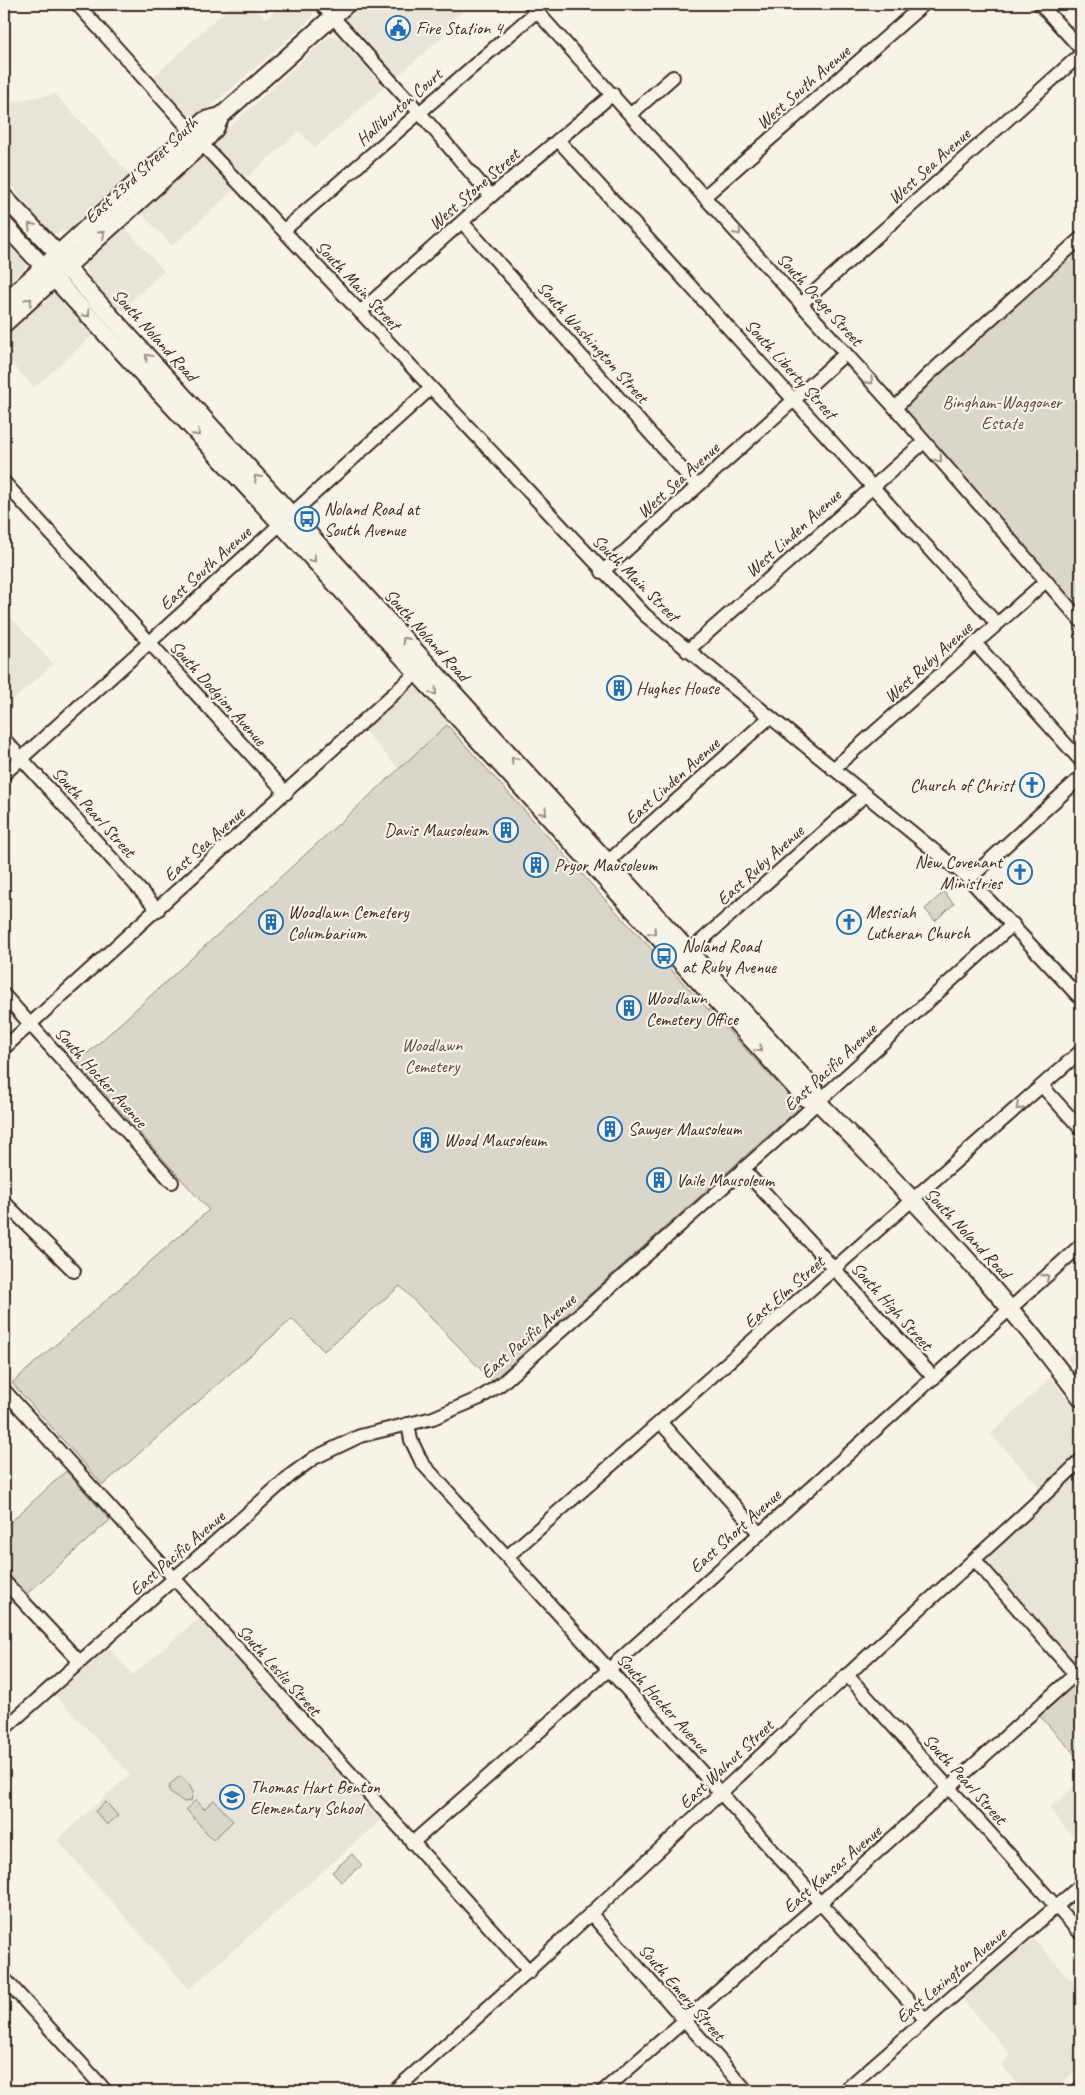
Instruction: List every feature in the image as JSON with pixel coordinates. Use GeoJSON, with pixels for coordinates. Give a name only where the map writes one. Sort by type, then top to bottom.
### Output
{"type":"FeatureCollection","features":[{"type":"Feature","properties":{"kind":"main road","name":"East 23rd Street South"},"geometry":{"type":"LineString","coordinates":[[4,324],[56,266],[197,138],[205,120],[222,116],[348,4]]}},
{"type":"Feature","properties":{"kind":"main road","name":"South Noland Road"},"geometry":{"type":"LineString","coordinates":[[5,196],[56,266],[684,956],[805,1098],[818,1102],[1010,1308],[1081,1398]]}},
{"type":"Feature","properties":{"kind":"main road","name":"South Noland Road"},"geometry":{"type":"LineString","coordinates":[[4,224],[56,266]]}},
{"type":"Feature","properties":{"kind":"main road","name":"East 23rd Street South"},"geometry":{"type":"LineString","coordinates":[[4,303],[56,266]]}},
{"type":"Feature","properties":{"kind":"street","name":"South Main Street"},"geometry":{"type":"LineString","coordinates":[[77,4],[197,138],[602,572],[645,615],[969,879],[1081,999]]}},
{"type":"Feature","properties":{"kind":"street"},"geometry":{"type":"LineString","coordinates":[[320,4],[420,112],[491,196]]}},
{"type":"Feature","properties":{"kind":"street","name":"West South Avenue"},"geometry":{"type":"LineString","coordinates":[[705,196],[924,4]]}},
{"type":"Feature","properties":{"kind":"street"},"geometry":{"type":"LineString","coordinates":[[1040,4],[1081,50]]}},
{"type":"Feature","properties":{"kind":"street","name":"South Osage Street"},"geometry":{"type":"LineString","coordinates":[[534,7],[895,408],[1081,621]]}},
{"type":"Feature","properties":{"kind":"street","name":"Halliburton Court"},"geometry":{"type":"LineString","coordinates":[[284,230],[420,112],[534,7]]}},
{"type":"Feature","properties":{"kind":"street","name":"West Sea Avenue"},"geometry":{"type":"LineString","coordinates":[[801,304],[1081,54]]}},
{"type":"Feature","properties":{"kind":"street"},"geometry":{"type":"LineString","coordinates":[[631,114],[673,77]]}},
{"type":"Feature","properties":{"kind":"street","name":"West Stone Street"},"geometry":{"type":"LineString","coordinates":[[360,312],[491,196],[613,94]]}},
{"type":"Feature","properties":{"kind":"street","name":"South Liberty Street"},"geometry":{"type":"LineString","coordinates":[[558,140],[795,399],[997,624]]}},
{"type":"Feature","properties":{"kind":"street","name":"South Washington Street"},"geometry":{"type":"LineString","coordinates":[[462,222],[697,486]]}},
{"type":"Feature","properties":{"kind":"street"},"geometry":{"type":"LineString","coordinates":[[895,408],[928,374],[1081,238]]}},
{"type":"Feature","properties":{"kind":"street","name":"West Sea Avenue"},"geometry":{"type":"LineString","coordinates":[[602,572],[845,354]]}},
{"type":"Feature","properties":{"kind":"street","name":"East South Avenue"},"geometry":{"type":"LineString","coordinates":[[4,774],[431,388]]}},
{"type":"Feature","properties":{"kind":"street","name":"West Linden Avenue"},"geometry":{"type":"LineString","coordinates":[[687,651],[924,442]]}},
{"type":"Feature","properties":{"kind":"street","name":"South Dodgion Avenue"},"geometry":{"type":"LineString","coordinates":[[4,482],[286,793]]}},
{"type":"Feature","properties":{"kind":"street","name":"West Ruby Avenue"},"geometry":{"type":"LineString","coordinates":[[833,769],[1046,581]]}},
{"type":"Feature","properties":{"kind":"street"},"geometry":{"type":"LineString","coordinates":[[975,643],[1081,761]]}},
{"type":"Feature","properties":{"kind":"street","name":"East Sea Avenue"},"geometry":{"type":"LineString","coordinates":[[4,1048],[422,668]]}},
{"type":"Feature","properties":{"kind":"street","name":"East Linden Avenue"},"geometry":{"type":"LineString","coordinates":[[602,866],[770,717]]}},
{"type":"Feature","properties":{"kind":"street","name":"South Pearl Street"},"geometry":{"type":"LineString","coordinates":[[4,739],[158,910]]}},
{"type":"Feature","properties":{"kind":"street"},"geometry":{"type":"LineString","coordinates":[[969,879],[1081,777]]}},
{"type":"Feature","properties":{"kind":"street","name":"East Ruby Avenue"},"geometry":{"type":"LineString","coordinates":[[684,956],[865,795]]}},
{"type":"Feature","properties":{"kind":"street","name":"East Pacific Avenue"},"geometry":{"type":"LineString","coordinates":[[4,1729],[292,1474],[314,1458],[360,1436],[433,1418],[480,1398],[501,1384],[818,1102],[1013,924]]}},
{"type":"Feature","properties":{"kind":"street","name":"South Hocker Avenue"},"geometry":{"type":"LineString","coordinates":[[4,995],[172,1182]]}},
{"type":"Feature","properties":{"kind":"street","name":"East Elm Street"},"geometry":{"type":"LineString","coordinates":[[508,1556],[836,1270],[1081,1051]]}},
{"type":"Feature","properties":{"kind":"street"},"geometry":{"type":"LineString","coordinates":[[1042,1086],[1081,1129]]}},
{"type":"Feature","properties":{"kind":"street","name":"South High Street"},"geometry":{"type":"LineString","coordinates":[[743,1168],[934,1378]]}},
{"type":"Feature","properties":{"kind":"street"},"geometry":{"type":"LineString","coordinates":[[4,1202],[74,1271]]}},
{"type":"Feature","properties":{"kind":"street","name":"East Short Avenue"},"geometry":{"type":"LineString","coordinates":[[412,1842],[609,1669],[1081,1245]]}},
{"type":"Feature","properties":{"kind":"street","name":"South Leslie Street"},"geometry":{"type":"LineString","coordinates":[[4,1390],[530,1972]]}},
{"type":"Feature","properties":{"kind":"street","name":"South Hocker Avenue"},"geometry":{"type":"LineString","coordinates":[[408,1424],[411,1440],[422,1463],[926,2020]]}},
{"type":"Feature","properties":{"kind":"street"},"geometry":{"type":"LineString","coordinates":[[661,1424],[759,1533]]}},
{"type":"Feature","properties":{"kind":"street","name":"East Walnut Street"},"geometry":{"type":"LineString","coordinates":[[394,2091],[530,1972],[720,1793],[975,1560],[1081,1460]]}},
{"type":"Feature","properties":{"kind":"street"},"geometry":{"type":"LineString","coordinates":[[975,1560],[1079,1675]]}},
{"type":"Feature","properties":{"kind":"street"},"geometry":{"type":"LineString","coordinates":[[4,1581],[80,1662]]}},
{"type":"Feature","properties":{"kind":"street","name":"South Pearl Street"},"geometry":{"type":"LineString","coordinates":[[847,1675],[1081,1934]]}},
{"type":"Feature","properties":{"kind":"street","name":"East Kansas Avenue"},"geometry":{"type":"LineString","coordinates":[[603,2091],[1079,1675]]}},
{"type":"Feature","properties":{"kind":"street","name":"East Lexington Avenue"},"geometry":{"type":"LineString","coordinates":[[844,2091],[1081,1886]]}},
{"type":"Feature","properties":{"kind":"street","name":"South Emery Street"},"geometry":{"type":"LineString","coordinates":[[592,1914],[683,2021],[747,2091]]}},
{"type":"Feature","properties":{"kind":"street"},"geometry":{"type":"LineString","coordinates":[[4,1978],[106,2091]]}},
{"type":"Feature","properties":{"kind":"shaded area"},"geometry":{"type":"Polygon","coordinates":[[[232,4],[251,4],[266,19],[283,4],[312,4],[314,11],[312,18],[193,122],[189,122],[150,80],[232,4]]]}},
{"type":"Feature","properties":{"kind":"shaded area"},"geometry":{"type":"Polygon","coordinates":[[[364,4],[471,4],[448,24],[452,29],[394,79],[346,25],[346,20],[364,4]]]}},
{"type":"Feature","properties":{"kind":"shaded area"},"geometry":{"type":"Polygon","coordinates":[[[334,35],[338,36],[384,88],[315,148],[299,131],[243,181],[212,149],[211,144],[327,38],[334,35]]]}},
{"type":"Feature","properties":{"kind":"shaded area"},"geometry":{"type":"Polygon","coordinates":[[[55,94],[131,175],[69,230],[55,234],[42,228],[4,174],[4,103],[55,94]]]}},
{"type":"Feature","properties":{"kind":"shaded area"},"geometry":{"type":"Polygon","coordinates":[[[199,155],[203,156],[235,189],[172,246],[137,208],[199,155]]]}},
{"type":"Feature","properties":{"kind":"shaded area"},"geometry":{"type":"Polygon","coordinates":[[[121,223],[164,271],[118,313],[88,278],[85,262],[87,254],[121,223]]]}},
{"type":"Feature","properties":{"kind":"shaded area"},"geometry":{"type":"Polygon","coordinates":[[[4,234],[25,258],[26,263],[23,278],[4,296],[4,234]]]}},
{"type":"Feature","properties":{"kind":"shaded area"},"geometry":{"type":"Polygon","coordinates":[[[57,295],[66,300],[96,332],[34,388],[4,355],[4,329],[42,297],[57,295]]]}},
{"type":"Feature","properties":{"kind":"shaded area"},"geometry":{"type":"Polygon","coordinates":[[[4,610],[53,664],[4,708],[4,610]]]}},
{"type":"Feature","properties":{"kind":"shaded area"},"geometry":{"type":"Polygon","coordinates":[[[415,686],[422,689],[451,721],[399,769],[364,730],[415,686]]]}},
{"type":"Feature","properties":{"kind":"shaded area"},"geometry":{"type":"Polygon","coordinates":[[[1081,1345],[1081,1375],[1067,1358],[1081,1345]]]}},
{"type":"Feature","properties":{"kind":"shaded area"},"geometry":{"type":"Polygon","coordinates":[[[1051,1377],[1081,1417],[1081,1452],[1043,1491],[991,1434],[1051,1377]]]}},
{"type":"Feature","properties":{"kind":"shaded area"},"geometry":{"type":"Polygon","coordinates":[[[1081,1470],[1081,1663],[1076,1667],[984,1561],[1081,1470]]]}},
{"type":"Feature","properties":{"kind":"shaded area","name":"Thomas Hart Benton Elementary School"},"geometry":{"type":"Polygon","coordinates":[[[199,1618],[381,1820],[189,1989],[57,1840],[130,1774],[54,1694],[107,1646],[133,1675],[199,1618]]]}},
{"type":"Feature","properties":{"kind":"shaded area"},"geometry":{"type":"Polygon","coordinates":[[[1081,1780],[1081,1846],[1049,1809],[1081,1780]]]}},
{"type":"Feature","properties":{"kind":"shaded area"},"geometry":{"type":"Polygon","coordinates":[[[1081,1893],[1081,1930],[1063,1909],[1081,1893]]]}},
{"type":"Feature","properties":{"kind":"shaded area"},"geometry":{"type":"Polygon","coordinates":[[[1032,1937],[1081,1991],[1081,2065],[1054,2091],[1025,2091],[1001,2065],[1011,2055],[962,1999],[1032,1937]]]}},
{"type":"Feature","properties":{"kind":"green space","name":"Bingham-Waggoner Estate"},"geometry":{"type":"Polygon","coordinates":[[[1081,238],[1081,620],[895,408],[1081,238]]]}},
{"type":"Feature","properties":{"kind":"green space","name":"Woodlawn Cemetery"},"geometry":{"type":"Polygon","coordinates":[[[447,725],[610,905],[798,1105],[797,1110],[492,1381],[400,1286],[324,1351],[292,1319],[103,1485],[12,1383],[209,1210],[77,1063],[447,725]]]}},
{"type":"Feature","properties":{"kind":"green space"},"geometry":{"type":"Polygon","coordinates":[[[944,892],[954,904],[935,921],[925,909],[944,892]]]}},
{"type":"Feature","properties":{"kind":"green space"},"geometry":{"type":"Polygon","coordinates":[[[66,1471],[110,1520],[22,1598],[4,1577],[4,1528],[66,1471]]]}},
{"type":"Feature","properties":{"kind":"green space"},"geometry":{"type":"Polygon","coordinates":[[[1074,1683],[1081,1688],[1081,1761],[1039,1715],[1074,1683]]]}},
{"type":"Feature","properties":{"kind":"green space"},"geometry":{"type":"Polygon","coordinates":[[[180,1776],[188,1783],[193,1792],[191,1801],[184,1802],[169,1791],[170,1784],[180,1776]]]}},
{"type":"Feature","properties":{"kind":"green space"},"geometry":{"type":"Polygon","coordinates":[[[196,1800],[204,1809],[214,1800],[233,1821],[213,1840],[186,1809],[196,1800]]]}},
{"type":"Feature","properties":{"kind":"green space"},"geometry":{"type":"Polygon","coordinates":[[[106,1802],[118,1816],[107,1825],[95,1811],[106,1802]]]}},
{"type":"Feature","properties":{"kind":"green space"},"geometry":{"type":"Polygon","coordinates":[[[352,1854],[362,1865],[341,1882],[332,1872],[352,1854]]]}},
{"type":"Feature","properties":{"kind":"railway"},"geometry":{"type":"LineString","coordinates":[[1067,2091],[1081,2078]]}},
{"type":"Feature","properties":{"kind":"place","name":"Fire Station 4"},"geometry":{"type":"Point","coordinates":[398,28]}},
{"type":"Feature","properties":{"kind":"place","name":"Noland Road at South Avenue"},"geometry":{"type":"Point","coordinates":[307,519]}},
{"type":"Feature","properties":{"kind":"place","name":"Hughes House"},"geometry":{"type":"Point","coordinates":[619,688]}},
{"type":"Feature","properties":{"kind":"place","name":"Church of Christ"},"geometry":{"type":"Point","coordinates":[1032,785]}},
{"type":"Feature","properties":{"kind":"place","name":"Davis Mausoleum"},"geometry":{"type":"Point","coordinates":[506,830]}},
{"type":"Feature","properties":{"kind":"place","name":"Pryor Mausoleum"},"geometry":{"type":"Point","coordinates":[536,865]}},
{"type":"Feature","properties":{"kind":"place","name":"New Covenant Ministries"},"geometry":{"type":"Point","coordinates":[1020,872]}},
{"type":"Feature","properties":{"kind":"place","name":"Woodlawn Cemetery Columbarium"},"geometry":{"type":"Point","coordinates":[271,922]}},
{"type":"Feature","properties":{"kind":"place","name":"Messiah Lutheran Church"},"geometry":{"type":"Point","coordinates":[849,922]}},
{"type":"Feature","properties":{"kind":"place","name":"Noland Road at Ruby Avenue"},"geometry":{"type":"Point","coordinates":[664,956]}},
{"type":"Feature","properties":{"kind":"place","name":"Woodlawn Cemetery Office"},"geometry":{"type":"Point","coordinates":[629,1008]}},
{"type":"Feature","properties":{"kind":"place","name":"Sawyer Mausoleum"},"geometry":{"type":"Point","coordinates":[610,1129]}},
{"type":"Feature","properties":{"kind":"place","name":"Wood Mausoleum"},"geometry":{"type":"Point","coordinates":[426,1140]}},
{"type":"Feature","properties":{"kind":"place","name":"Vaile Mausoleum"},"geometry":{"type":"Point","coordinates":[659,1180]}},
{"type":"Feature","properties":{"kind":"place","name":"Thomas Hart Benton Elementary School"},"geometry":{"type":"Point","coordinates":[232,1797]}}]}
